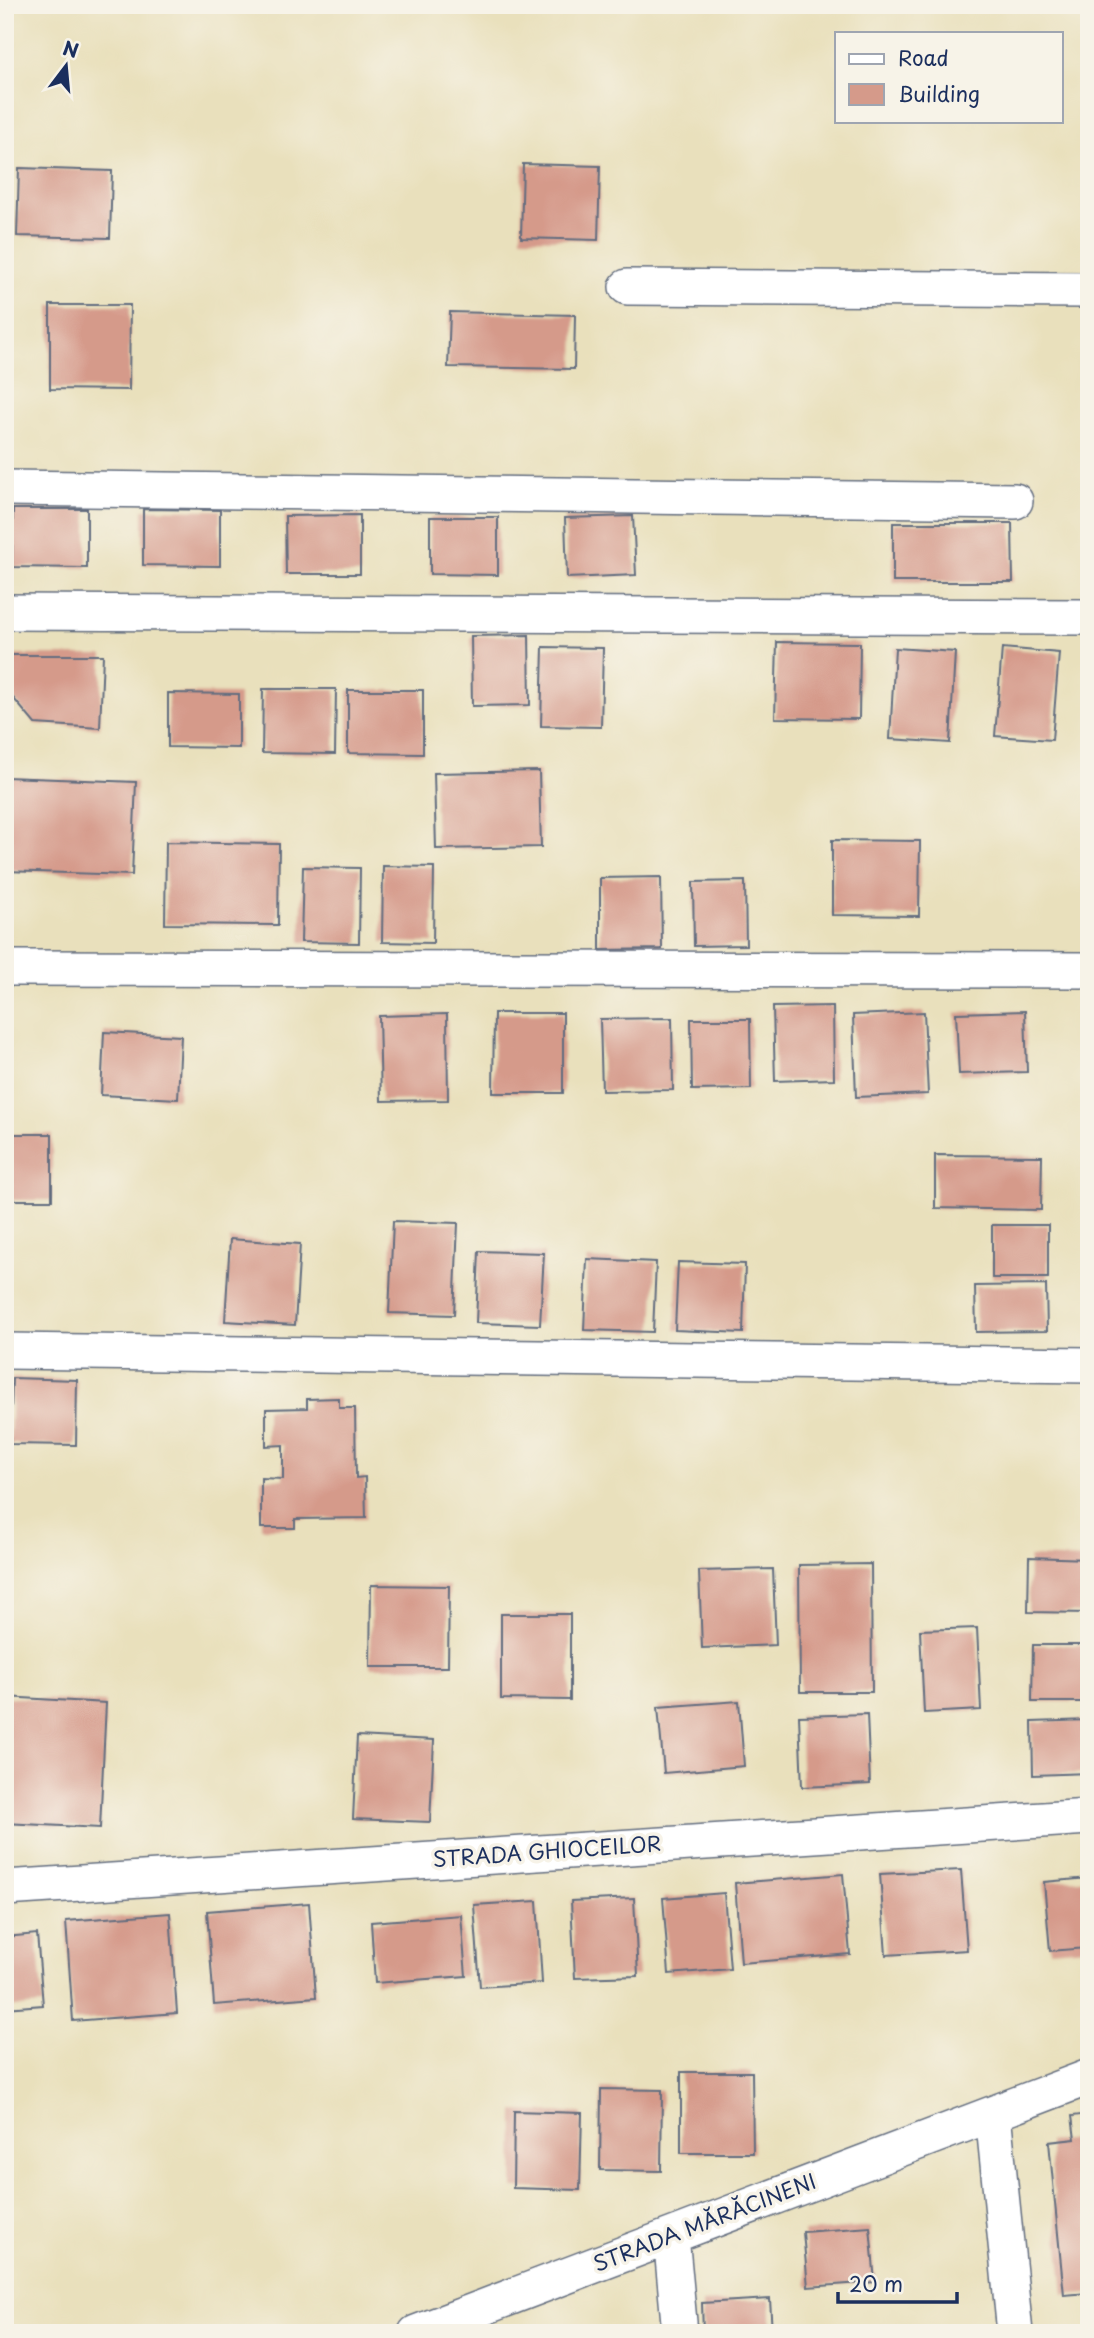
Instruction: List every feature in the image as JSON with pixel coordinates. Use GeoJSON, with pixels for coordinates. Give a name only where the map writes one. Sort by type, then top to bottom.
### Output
{"type":"FeatureCollection","features":[{"type":"Feature","properties":{"kind":"street"},"geometry":{"type":"LineString","coordinates":[[627,288],[1089,290]]}},
{"type":"Feature","properties":{"kind":"street"},"geometry":{"type":"LineString","coordinates":[[5,488],[1015,501]]}},
{"type":"Feature","properties":{"kind":"street"},"geometry":{"type":"LineString","coordinates":[[5,612],[1089,617]]}},
{"type":"Feature","properties":{"kind":"street"},"geometry":{"type":"LineString","coordinates":[[5,968],[1089,970]]}},
{"type":"Feature","properties":{"kind":"street"},"geometry":{"type":"LineString","coordinates":[[5,1351],[1089,1365]]}},
{"type":"Feature","properties":{"kind":"street","name":"STRADA GHIOCEILOR"},"geometry":{"type":"LineString","coordinates":[[5,1888],[1089,1817]]}},
{"type":"Feature","properties":{"kind":"street","name":"STRADA MĂRĂCINENI"},"geometry":{"type":"LineString","coordinates":[[418,2332],[1089,2077]]}},
{"type":"Feature","properties":{"kind":"street"},"geometry":{"type":"LineString","coordinates":[[993,2113],[1015,2333]]}},
{"type":"Feature","properties":{"kind":"street"},"geometry":{"type":"LineString","coordinates":[[671,2235],[680,2333]]}},
{"type":"Feature","properties":{"kind":"building"},"geometry":{"type":"Polygon","coordinates":[[[523,164],[600,166],[598,240],[521,238],[523,164]]]}},
{"type":"Feature","properties":{"kind":"building"},"geometry":{"type":"Polygon","coordinates":[[[19,168],[112,171],[110,238],[17,236],[19,168]]]}},
{"type":"Feature","properties":{"kind":"building"},"geometry":{"type":"Polygon","coordinates":[[[50,305],[130,305],[129,390],[50,389],[50,305]]]}},
{"type":"Feature","properties":{"kind":"building"},"geometry":{"type":"Polygon","coordinates":[[[450,312],[575,315],[574,369],[448,367],[450,312]]]}},
{"type":"Feature","properties":{"kind":"building"},"geometry":{"type":"Polygon","coordinates":[[[13,509],[87,509],[87,568],[12,567],[13,509]]]}},
{"type":"Feature","properties":{"kind":"building"},"geometry":{"type":"Polygon","coordinates":[[[143,509],[220,510],[220,566],[143,565],[143,509]]]}},
{"type":"Feature","properties":{"kind":"building"},"geometry":{"type":"Polygon","coordinates":[[[360,515],[360,574],[286,574],[285,516],[360,515]]]}},
{"type":"Feature","properties":{"kind":"building"},"geometry":{"type":"Polygon","coordinates":[[[633,516],[636,575],[567,578],[565,518],[633,516]]]}},
{"type":"Feature","properties":{"kind":"building"},"geometry":{"type":"Polygon","coordinates":[[[430,517],[498,517],[498,575],[430,574],[430,517]]]}},
{"type":"Feature","properties":{"kind":"building"},"geometry":{"type":"Polygon","coordinates":[[[893,523],[1012,523],[1013,582],[893,582],[893,523]]]}},
{"type":"Feature","properties":{"kind":"building"},"geometry":{"type":"Polygon","coordinates":[[[529,635],[530,705],[472,706],[471,636],[529,635]]]}},
{"type":"Feature","properties":{"kind":"building"},"geometry":{"type":"Polygon","coordinates":[[[777,642],[860,643],[859,719],[775,718],[777,642]]]}},
{"type":"Feature","properties":{"kind":"building"},"geometry":{"type":"Polygon","coordinates":[[[543,647],[603,648],[601,727],[541,726],[543,647]]]}},
{"type":"Feature","properties":{"kind":"building"},"geometry":{"type":"Polygon","coordinates":[[[895,648],[955,652],[950,743],[890,739],[895,648]]]}},
{"type":"Feature","properties":{"kind":"building"},"geometry":{"type":"Polygon","coordinates":[[[1002,648],[1059,653],[1052,740],[995,736],[1002,648]]]}},
{"type":"Feature","properties":{"kind":"building"},"geometry":{"type":"Polygon","coordinates":[[[10,655],[103,655],[100,728],[35,724],[9,693],[10,655]]]}},
{"type":"Feature","properties":{"kind":"building"},"geometry":{"type":"Polygon","coordinates":[[[263,689],[336,689],[335,754],[262,753],[263,689]]]}},
{"type":"Feature","properties":{"kind":"building"},"geometry":{"type":"Polygon","coordinates":[[[348,690],[423,690],[423,754],[348,753],[348,690]]]}},
{"type":"Feature","properties":{"kind":"building"},"geometry":{"type":"Polygon","coordinates":[[[168,693],[239,694],[239,748],[168,747],[168,693]]]}},
{"type":"Feature","properties":{"kind":"building"},"geometry":{"type":"Polygon","coordinates":[[[539,771],[541,847],[436,849],[434,773],[539,771]]]}},
{"type":"Feature","properties":{"kind":"building"},"geometry":{"type":"Polygon","coordinates":[[[5,777],[136,782],[132,875],[5,871],[5,777]]]}},
{"type":"Feature","properties":{"kind":"building"},"geometry":{"type":"Polygon","coordinates":[[[832,840],[920,841],[919,916],[832,915],[832,840]]]}},
{"type":"Feature","properties":{"kind":"building"},"geometry":{"type":"Polygon","coordinates":[[[166,842],[279,844],[278,925],[165,924],[166,842]]]}},
{"type":"Feature","properties":{"kind":"building"},"geometry":{"type":"Polygon","coordinates":[[[383,866],[434,867],[433,943],[382,942],[383,866]]]}},
{"type":"Feature","properties":{"kind":"building"},"geometry":{"type":"Polygon","coordinates":[[[303,867],[360,868],[359,943],[301,942],[303,867]]]}},
{"type":"Feature","properties":{"kind":"building"},"geometry":{"type":"Polygon","coordinates":[[[661,877],[662,949],[600,950],[600,878],[661,877]]]}},
{"type":"Feature","properties":{"kind":"building"},"geometry":{"type":"Polygon","coordinates":[[[745,881],[746,945],[694,946],[693,882],[745,881]]]}},
{"type":"Feature","properties":{"kind":"building"},"geometry":{"type":"Polygon","coordinates":[[[833,1006],[834,1079],[775,1081],[773,1007],[833,1006]]]}},
{"type":"Feature","properties":{"kind":"building"},"geometry":{"type":"Polygon","coordinates":[[[1025,1011],[1027,1072],[959,1074],[956,1013],[1025,1011]]]}},
{"type":"Feature","properties":{"kind":"building"},"geometry":{"type":"Polygon","coordinates":[[[924,1012],[928,1094],[856,1097],[853,1015],[924,1012]]]}},
{"type":"Feature","properties":{"kind":"building"},"geometry":{"type":"Polygon","coordinates":[[[494,1013],[563,1013],[563,1093],[493,1093],[494,1013]]]}},
{"type":"Feature","properties":{"kind":"building"},"geometry":{"type":"Polygon","coordinates":[[[447,1014],[448,1100],[381,1101],[379,1016],[447,1014]]]}},
{"type":"Feature","properties":{"kind":"building"},"geometry":{"type":"Polygon","coordinates":[[[672,1018],[673,1090],[602,1091],[600,1019],[672,1018]]]}},
{"type":"Feature","properties":{"kind":"building"},"geometry":{"type":"Polygon","coordinates":[[[691,1019],[750,1019],[751,1089],[692,1090],[691,1019]]]}},
{"type":"Feature","properties":{"kind":"building"},"geometry":{"type":"Polygon","coordinates":[[[104,1032],[181,1036],[178,1099],[101,1095],[104,1032]]]}},
{"type":"Feature","properties":{"kind":"building"},"geometry":{"type":"Polygon","coordinates":[[[5,1134],[52,1134],[52,1200],[5,1200],[5,1134]]]}},
{"type":"Feature","properties":{"kind":"building"},"geometry":{"type":"Polygon","coordinates":[[[935,1155],[1042,1156],[1041,1210],[935,1208],[935,1155]]]}},
{"type":"Feature","properties":{"kind":"building"},"geometry":{"type":"Polygon","coordinates":[[[393,1221],[458,1223],[454,1315],[389,1313],[393,1221]]]}},
{"type":"Feature","properties":{"kind":"building"},"geometry":{"type":"Polygon","coordinates":[[[992,1225],[1048,1225],[1048,1278],[992,1278],[992,1225]]]}},
{"type":"Feature","properties":{"kind":"building"},"geometry":{"type":"Polygon","coordinates":[[[230,1239],[300,1244],[295,1325],[225,1321],[230,1239]]]}},
{"type":"Feature","properties":{"kind":"building"},"geometry":{"type":"Polygon","coordinates":[[[479,1251],[544,1253],[540,1325],[476,1323],[479,1251]]]}},
{"type":"Feature","properties":{"kind":"building"},"geometry":{"type":"Polygon","coordinates":[[[587,1259],[656,1262],[653,1332],[584,1330],[587,1259]]]}},
{"type":"Feature","properties":{"kind":"building"},"geometry":{"type":"Polygon","coordinates":[[[678,1262],[745,1264],[743,1333],[675,1330],[678,1262]]]}},
{"type":"Feature","properties":{"kind":"building"},"geometry":{"type":"Polygon","coordinates":[[[1046,1285],[1047,1331],[976,1332],[975,1286],[1046,1285]]]}},
{"type":"Feature","properties":{"kind":"building"},"geometry":{"type":"Polygon","coordinates":[[[12,1378],[77,1380],[76,1445],[10,1444],[12,1378]]]}},
{"type":"Feature","properties":{"kind":"building"},"geometry":{"type":"Polygon","coordinates":[[[339,1398],[339,1408],[355,1408],[356,1478],[365,1477],[366,1518],[295,1519],[295,1528],[261,1528],[261,1478],[283,1479],[283,1445],[266,1446],[266,1409],[307,1408],[307,1399],[339,1398]]]}},
{"type":"Feature","properties":{"kind":"building"},"geometry":{"type":"Polygon","coordinates":[[[1029,1557],[1089,1559],[1089,1613],[1028,1612],[1029,1557]]]}},
{"type":"Feature","properties":{"kind":"building"},"geometry":{"type":"Polygon","coordinates":[[[871,1564],[872,1692],[800,1692],[799,1565],[871,1564]]]}},
{"type":"Feature","properties":{"kind":"building"},"geometry":{"type":"Polygon","coordinates":[[[773,1569],[776,1645],[702,1648],[699,1571],[773,1569]]]}},
{"type":"Feature","properties":{"kind":"building"},"geometry":{"type":"Polygon","coordinates":[[[371,1585],[449,1586],[448,1667],[370,1667],[371,1585]]]}},
{"type":"Feature","properties":{"kind":"building"},"geometry":{"type":"Polygon","coordinates":[[[501,1614],[570,1614],[570,1700],[501,1699],[501,1614]]]}},
{"type":"Feature","properties":{"kind":"building"},"geometry":{"type":"Polygon","coordinates":[[[977,1628],[981,1710],[924,1713],[920,1630],[977,1628]]]}},
{"type":"Feature","properties":{"kind":"building"},"geometry":{"type":"Polygon","coordinates":[[[1033,1645],[1089,1645],[1089,1702],[1032,1702],[1033,1645]]]}},
{"type":"Feature","properties":{"kind":"building"},"geometry":{"type":"Polygon","coordinates":[[[5,1697],[106,1703],[100,1828],[5,1823],[5,1697]]]}},
{"type":"Feature","properties":{"kind":"building"},"geometry":{"type":"Polygon","coordinates":[[[739,1701],[744,1766],[664,1773],[658,1707],[739,1701]]]}},
{"type":"Feature","properties":{"kind":"building"},"geometry":{"type":"Polygon","coordinates":[[[867,1714],[870,1784],[802,1787],[799,1716],[867,1714]]]}},
{"type":"Feature","properties":{"kind":"building"},"geometry":{"type":"Polygon","coordinates":[[[1089,1720],[1089,1773],[1033,1775],[1032,1722],[1089,1720]]]}},
{"type":"Feature","properties":{"kind":"building"},"geometry":{"type":"Polygon","coordinates":[[[357,1736],[434,1740],[430,1822],[353,1819],[357,1736]]]}},
{"type":"Feature","properties":{"kind":"building"},"geometry":{"type":"Polygon","coordinates":[[[961,1870],[967,1950],[886,1955],[880,1874],[961,1870]]]}},
{"type":"Feature","properties":{"kind":"building"},"geometry":{"type":"Polygon","coordinates":[[[843,1874],[850,1954],[741,1963],[735,1883],[843,1874]]]}},
{"type":"Feature","properties":{"kind":"building"},"geometry":{"type":"Polygon","coordinates":[[[1089,1878],[1089,1953],[1086,1948],[1050,1951],[1044,1882],[1089,1878]]]}},
{"type":"Feature","properties":{"kind":"building"},"geometry":{"type":"Polygon","coordinates":[[[724,1893],[730,1969],[669,1974],[663,1898],[724,1893]]]}},
{"type":"Feature","properties":{"kind":"building"},"geometry":{"type":"Polygon","coordinates":[[[634,1898],[638,1976],[575,1978],[571,1901],[634,1898]]]}},
{"type":"Feature","properties":{"kind":"building"},"geometry":{"type":"Polygon","coordinates":[[[537,1901],[542,1983],[480,1987],[474,1905],[537,1901]]]}},
{"type":"Feature","properties":{"kind":"building"},"geometry":{"type":"Polygon","coordinates":[[[309,1903],[316,1997],[214,2005],[207,1911],[309,1903]]]}},
{"type":"Feature","properties":{"kind":"building"},"geometry":{"type":"Polygon","coordinates":[[[170,1913],[177,2013],[73,2021],[66,1921],[170,1913]]]}},
{"type":"Feature","properties":{"kind":"building"},"geometry":{"type":"Polygon","coordinates":[[[461,1915],[466,1976],[375,1983],[371,1922],[461,1915]]]}},
{"type":"Feature","properties":{"kind":"building"},"geometry":{"type":"Polygon","coordinates":[[[37,1934],[43,2005],[5,2008],[5,1937],[37,1934]]]}},
{"type":"Feature","properties":{"kind":"building"},"geometry":{"type":"Polygon","coordinates":[[[681,2072],[752,2072],[753,2153],[681,2153],[681,2072]]]}},
{"type":"Feature","properties":{"kind":"building"},"geometry":{"type":"Polygon","coordinates":[[[601,2089],[662,2090],[661,2171],[600,2170],[601,2089]]]}},
{"type":"Feature","properties":{"kind":"building"},"geometry":{"type":"Polygon","coordinates":[[[514,2111],[582,2113],[580,2190],[513,2188],[514,2111]]]}},
{"type":"Feature","properties":{"kind":"building"},"geometry":{"type":"Polygon","coordinates":[[[1089,2114],[1089,2293],[1064,2295],[1049,2142],[1075,2139],[1072,2116],[1089,2114]]]}},
{"type":"Feature","properties":{"kind":"building"},"geometry":{"type":"Polygon","coordinates":[[[870,2227],[875,2282],[808,2287],[803,2232],[870,2227]]]}},
{"type":"Feature","properties":{"kind":"building"},"geometry":{"type":"Polygon","coordinates":[[[770,2299],[772,2333],[703,2333],[702,2303],[770,2299]]]}}]}
